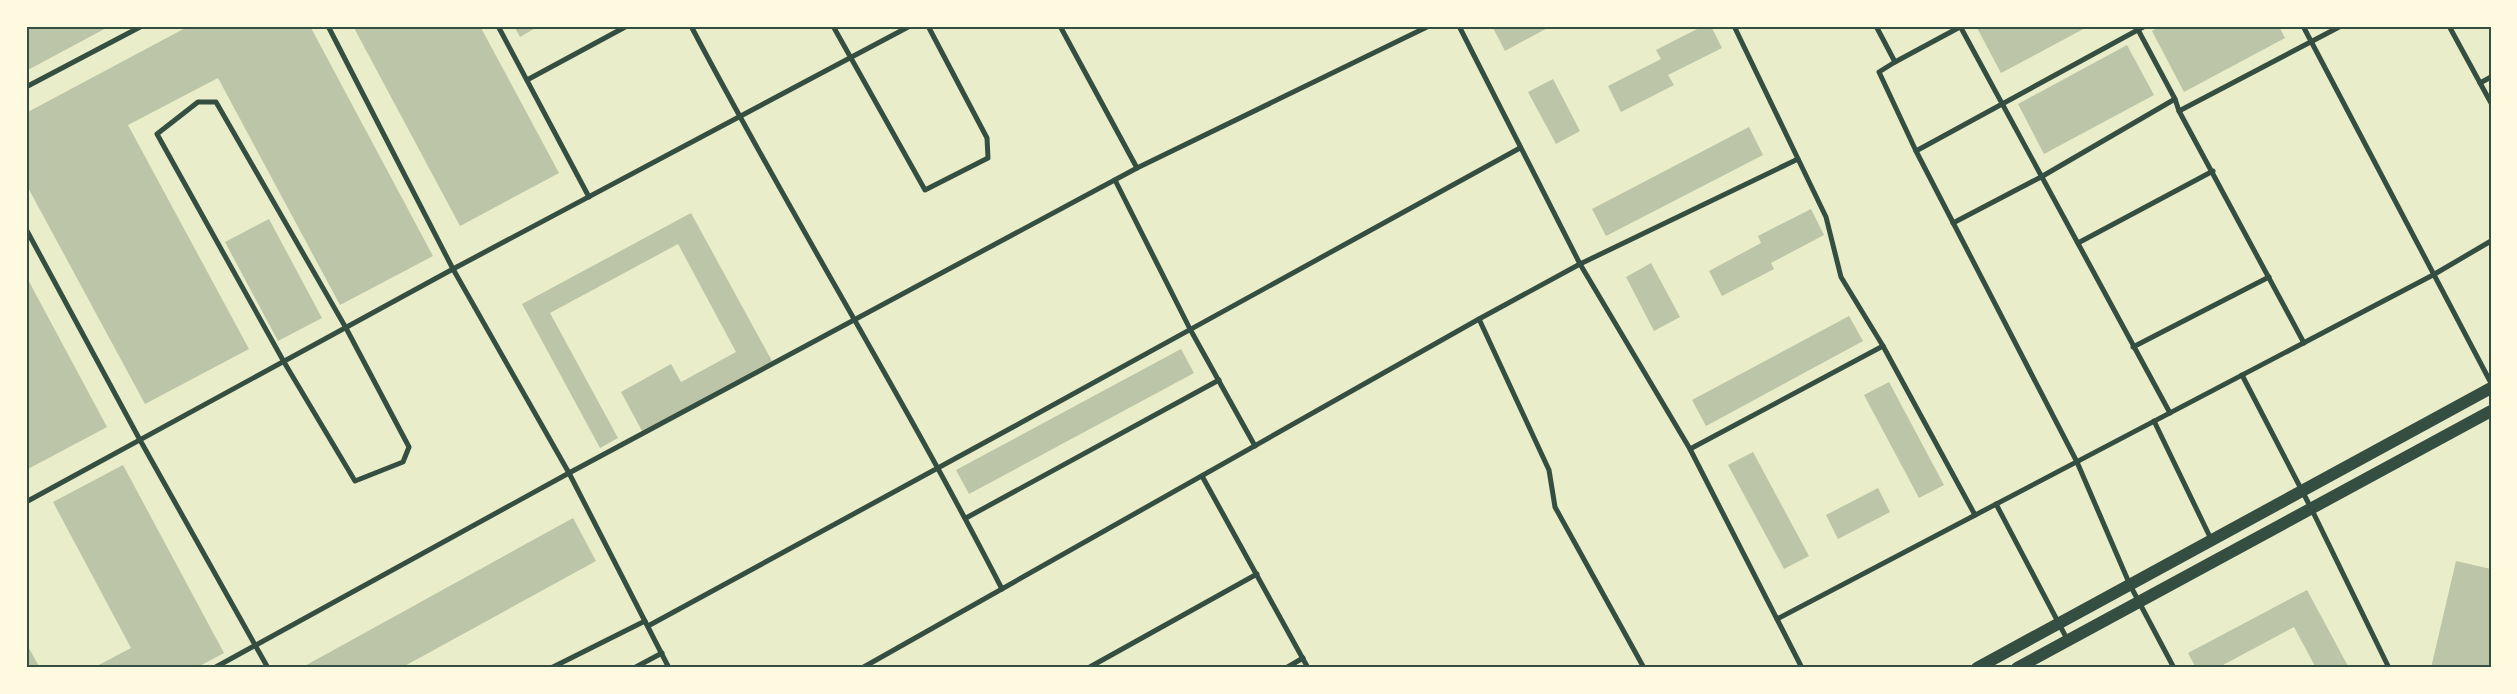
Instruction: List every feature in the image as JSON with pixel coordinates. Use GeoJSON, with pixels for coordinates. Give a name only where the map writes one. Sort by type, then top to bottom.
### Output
{"type":"FeatureCollection","features":[{"type":"Feature","properties":{"kind":"main road"},"geometry":{"type":"LineString","coordinates":[[1977,668],[2491,388]]}},
{"type":"Feature","properties":{"kind":"main road"},"geometry":{"type":"LineString","coordinates":[[2017,668],[2139,600],[2491,411]]}},
{"type":"Feature","properties":{"kind":"street"},"geometry":{"type":"LineString","coordinates":[[26,87],[142,26]]}},
{"type":"Feature","properties":{"kind":"street"},"geometry":{"type":"LineString","coordinates":[[328,26],[453,269],[570,473],[669,668]]}},
{"type":"Feature","properties":{"kind":"street"},"geometry":{"type":"LineString","coordinates":[[498,26],[589,197]]}},
{"type":"Feature","properties":{"kind":"street"},"geometry":{"type":"LineString","coordinates":[[527,80],[627,26]]}},
{"type":"Feature","properties":{"kind":"street"},"geometry":{"type":"LineString","coordinates":[[690,26],[739,117],[966,518],[1002,589]]}},
{"type":"Feature","properties":{"kind":"street"},"geometry":{"type":"LineString","coordinates":[[833,26],[925,190],[988,158],[987,138],[928,26]]}},
{"type":"Feature","properties":{"kind":"street"},"geometry":{"type":"LineString","coordinates":[[26,502],[453,269],[910,26]]}},
{"type":"Feature","properties":{"kind":"street"},"geometry":{"type":"LineString","coordinates":[[1060,26],[1137,168]]}},
{"type":"Feature","properties":{"kind":"street"},"geometry":{"type":"LineString","coordinates":[[214,668],[570,473],[1137,168],[1430,26]]}},
{"type":"Feature","properties":{"kind":"street"},"geometry":{"type":"LineString","coordinates":[[1459,26],[1580,264],[1690,449],[1802,668]]}},
{"type":"Feature","properties":{"kind":"street"},"geometry":{"type":"LineString","coordinates":[[1734,26],[1826,217],[1842,277],[1883,346],[1975,515]]}},
{"type":"Feature","properties":{"kind":"street"},"geometry":{"type":"LineString","coordinates":[[1876,26],[1895,62]]}},
{"type":"Feature","properties":{"kind":"street"},"geometry":{"type":"LineString","coordinates":[[1916,151],[2137,28],[2145,26]]}},
{"type":"Feature","properties":{"kind":"street"},"geometry":{"type":"LineString","coordinates":[[2303,26],[2491,383]]}},
{"type":"Feature","properties":{"kind":"street"},"geometry":{"type":"LineString","coordinates":[[2179,111],[2341,26]]}},
{"type":"Feature","properties":{"kind":"street"},"geometry":{"type":"LineString","coordinates":[[2448,26],[2491,103]]}},
{"type":"Feature","properties":{"kind":"street"},"geometry":{"type":"LineString","coordinates":[[2170,413],[1960,27],[1879,72],[1952,223],[2077,462],[2130,584],[2174,668]]}},
{"type":"Feature","properties":{"kind":"street"},"geometry":{"type":"LineString","coordinates":[[2137,28],[2175,99],[2179,111],[2304,342]]}},
{"type":"Feature","properties":{"kind":"street"},"geometry":{"type":"LineString","coordinates":[[2480,83],[2491,78]]}},
{"type":"Feature","properties":{"kind":"street"},"geometry":{"type":"LineString","coordinates":[[1952,223],[2041,177],[2175,99]]}},
{"type":"Feature","properties":{"kind":"street"},"geometry":{"type":"LineString","coordinates":[[198,102],[216,102],[346,328],[409,447],[403,462],[355,481],[284,362],[157,134],[198,102]]}},
{"type":"Feature","properties":{"kind":"street"},"geometry":{"type":"LineString","coordinates":[[551,668],[646,624],[938,470],[1190,328],[1520,148]]}},
{"type":"Feature","properties":{"kind":"street"},"geometry":{"type":"LineString","coordinates":[[862,668],[1479,319],[1580,264],[1798,159]]}},
{"type":"Feature","properties":{"kind":"street"},"geometry":{"type":"LineString","coordinates":[[2078,243],[2213,171]]}},
{"type":"Feature","properties":{"kind":"street"},"geometry":{"type":"LineString","coordinates":[[1115,180],[1190,328],[1255,446]]}},
{"type":"Feature","properties":{"kind":"street"},"geometry":{"type":"LineString","coordinates":[[26,229],[140,440],[268,668]]}},
{"type":"Feature","properties":{"kind":"street"},"geometry":{"type":"LineString","coordinates":[[1777,619],[2433,275],[2491,241]]}},
{"type":"Feature","properties":{"kind":"street"},"geometry":{"type":"LineString","coordinates":[[2133,347],[2269,277]]}},
{"type":"Feature","properties":{"kind":"street"},"geometry":{"type":"LineString","coordinates":[[1479,319],[1549,470],[1555,507],[1644,668]]}},
{"type":"Feature","properties":{"kind":"street"},"geometry":{"type":"LineString","coordinates":[[1690,449],[1883,346]]}},
{"type":"Feature","properties":{"kind":"street"},"geometry":{"type":"LineString","coordinates":[[2242,375],[2311,508],[2389,668]]}},
{"type":"Feature","properties":{"kind":"street"},"geometry":{"type":"LineString","coordinates":[[966,518],[1219,380]]}},
{"type":"Feature","properties":{"kind":"street"},"geometry":{"type":"LineString","coordinates":[[2154,422],[2211,539]]}},
{"type":"Feature","properties":{"kind":"street"},"geometry":{"type":"LineString","coordinates":[[1202,476],[1308,668]]}},
{"type":"Feature","properties":{"kind":"street"},"geometry":{"type":"LineString","coordinates":[[1996,504],[2067,640]]}},
{"type":"Feature","properties":{"kind":"street"},"geometry":{"type":"LineString","coordinates":[[1088,668],[1257,574]]}},
{"type":"Feature","properties":{"kind":"street"},"geometry":{"type":"LineString","coordinates":[[634,668],[662,654]]}},
{"type":"Feature","properties":{"kind":"street"},"geometry":{"type":"LineString","coordinates":[[1286,668],[1303,658]]}},
{"type":"Feature","properties":{"kind":"building"},"geometry":{"type":"Polygon","coordinates":[[[26,26],[110,26],[26,71],[26,26]]]}},
{"type":"Feature","properties":{"kind":"building"},"geometry":{"type":"Polygon","coordinates":[[[189,26],[310,26],[433,256],[340,305],[218,78],[128,125],[249,349],[145,404],[26,184],[26,113],[189,26]]]}},
{"type":"Feature","properties":{"kind":"building"},"geometry":{"type":"Polygon","coordinates":[[[353,26],[480,26],[559,173],[460,226],[353,26]]]}},
{"type":"Feature","properties":{"kind":"building"},"geometry":{"type":"Polygon","coordinates":[[[514,26],[539,26],[520,37],[514,26]]]}},
{"type":"Feature","properties":{"kind":"building"},"geometry":{"type":"Polygon","coordinates":[[[1492,26],[1551,26],[1505,51],[1492,26]]]}},
{"type":"Feature","properties":{"kind":"building"},"geometry":{"type":"Polygon","coordinates":[[[1703,26],[1711,26],[1722,48],[1668,75],[1674,85],[1621,112],[1608,86],[1661,59],[1656,50],[1703,26]]]}},
{"type":"Feature","properties":{"kind":"building"},"geometry":{"type":"Polygon","coordinates":[[[1976,26],[2089,26],[2001,73],[1976,26]]]}},
{"type":"Feature","properties":{"kind":"building"},"geometry":{"type":"Polygon","coordinates":[[[2161,26],[2279,26],[2285,38],[2184,92],[2152,31],[2161,26]]]}},
{"type":"Feature","properties":{"kind":"building"},"geometry":{"type":"Polygon","coordinates":[[[2127,45],[2154,95],[2044,154],[2018,104],[2127,45]]]}},
{"type":"Feature","properties":{"kind":"building"},"geometry":{"type":"Polygon","coordinates":[[[1553,79],[1580,131],[1556,144],[1528,92],[1553,79]]]}},
{"type":"Feature","properties":{"kind":"building"},"geometry":{"type":"Polygon","coordinates":[[[1749,127],[1763,155],[1606,236],[1592,209],[1749,127]]]}},
{"type":"Feature","properties":{"kind":"building"},"geometry":{"type":"Polygon","coordinates":[[[1811,209],[1824,235],[1771,263],[1774,269],[1722,296],[1709,271],[1761,243],[1758,236],[1811,209]]]}},
{"type":"Feature","properties":{"kind":"building"},"geometry":{"type":"Polygon","coordinates":[[[691,213],[772,361],[642,431],[621,392],[671,364],[681,382],[736,352],[678,244],[550,313],[618,438],[600,448],[522,304],[691,213]]]}},
{"type":"Feature","properties":{"kind":"building"},"geometry":{"type":"Polygon","coordinates":[[[269,219],[322,318],[278,341],[225,242],[269,219]]]}},
{"type":"Feature","properties":{"kind":"building"},"geometry":{"type":"Polygon","coordinates":[[[1651,263],[1680,317],[1654,331],[1626,277],[1651,263]]]}},
{"type":"Feature","properties":{"kind":"building"},"geometry":{"type":"Polygon","coordinates":[[[26,276],[107,427],[28,469],[26,466],[26,276]]]}},
{"type":"Feature","properties":{"kind":"building"},"geometry":{"type":"Polygon","coordinates":[[[1849,316],[1863,341],[1706,426],[1692,400],[1849,316]]]}},
{"type":"Feature","properties":{"kind":"building"},"geometry":{"type":"Polygon","coordinates":[[[1181,349],[1194,373],[969,494],[956,470],[1181,349]]]}},
{"type":"Feature","properties":{"kind":"building"},"geometry":{"type":"Polygon","coordinates":[[[1889,382],[1944,485],[1919,498],[1864,395],[1889,382]]]}},
{"type":"Feature","properties":{"kind":"building"},"geometry":{"type":"Polygon","coordinates":[[[1753,452],[1809,556],[1784,569],[1728,465],[1753,452]]]}},
{"type":"Feature","properties":{"kind":"building"},"geometry":{"type":"Polygon","coordinates":[[[123,465],[224,653],[196,668],[93,668],[131,648],[53,502],[123,465]]]}},
{"type":"Feature","properties":{"kind":"building"},"geometry":{"type":"Polygon","coordinates":[[[1878,488],[1890,512],[1838,539],[1826,515],[1878,488]]]}},
{"type":"Feature","properties":{"kind":"building"},"geometry":{"type":"Polygon","coordinates":[[[573,518],[596,561],[401,668],[301,668],[573,518]]]}},
{"type":"Feature","properties":{"kind":"building"},"geometry":{"type":"Polygon","coordinates":[[[2456,561],[2491,569],[2491,668],[2431,668],[2456,561]]]}},
{"type":"Feature","properties":{"kind":"building"},"geometry":{"type":"Polygon","coordinates":[[[2307,590],[2349,668],[2316,668],[2294,627],[2223,665],[2224,668],[2196,668],[2188,653],[2307,590]]]}},
{"type":"Feature","properties":{"kind":"building"},"geometry":{"type":"Polygon","coordinates":[[[26,643],[40,668],[26,668],[26,643]]]}}]}
